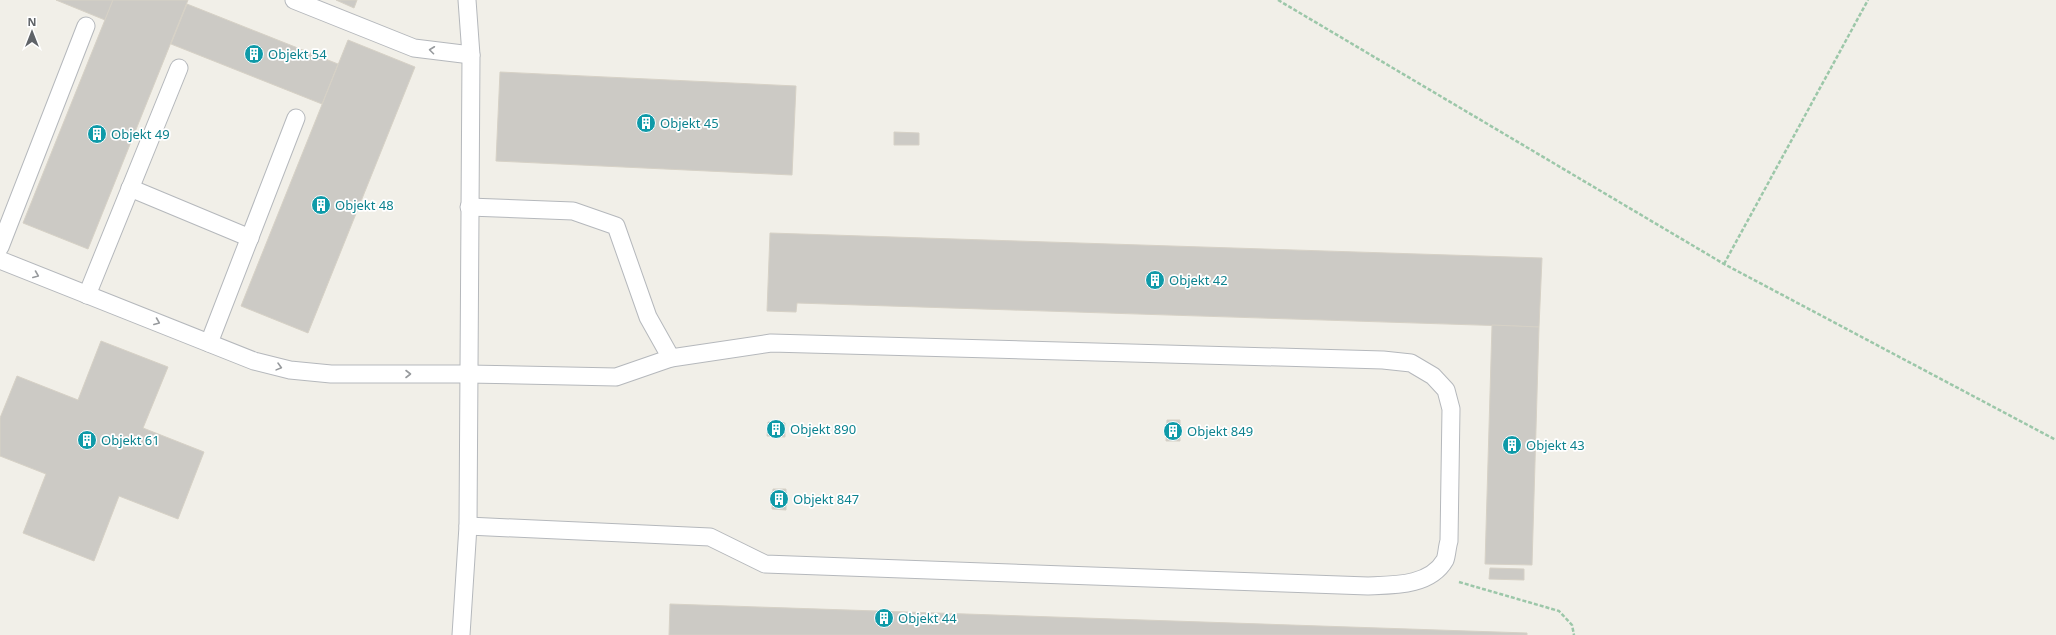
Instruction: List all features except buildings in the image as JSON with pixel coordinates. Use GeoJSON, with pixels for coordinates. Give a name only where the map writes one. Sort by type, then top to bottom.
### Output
{"type":"FeatureCollection","features":[{"type":"Feature","properties":{"kind":"lane"},"geometry":{"type":"LineString","coordinates":[[294,0],[414,48],[471,55]]}},
{"type":"Feature","properties":{"kind":"lane"},"geometry":{"type":"LineString","coordinates":[[461,635],[468,526],[467,374],[471,55],[467,0]]}},
{"type":"Feature","properties":{"kind":"lane"},"geometry":{"type":"LineString","coordinates":[[0,247],[86,26]]}},
{"type":"Feature","properties":{"kind":"lane"},"geometry":{"type":"LineString","coordinates":[[87,295],[179,68]]}},
{"type":"Feature","properties":{"kind":"lane"},"geometry":{"type":"LineString","coordinates":[[209,343],[296,118]]}},
{"type":"Feature","properties":{"kind":"lane"},"geometry":{"type":"LineString","coordinates":[[130,188],[250,238]]}},
{"type":"Feature","properties":{"kind":"lane"},"geometry":{"type":"LineString","coordinates":[[469,207],[573,211],[616,226],[648,317],[671,358]]}},
{"type":"Feature","properties":{"kind":"lane"},"geometry":{"type":"LineString","coordinates":[[0,260],[254,361],[290,370],[331,374],[467,374],[616,377],[671,358],[771,342],[1383,360],[1411,364],[1433,376],[1446,390],[1451,409],[1449,541],[1445,559],[1431,574],[1408,584],[1368,586],[765,564],[710,537],[468,526]]}},
{"type":"Feature","properties":{"kind":"path"},"geometry":{"type":"LineString","coordinates":[[1278,0],[1724,264],[2056,440]]}},
{"type":"Feature","properties":{"kind":"path"},"geometry":{"type":"LineString","coordinates":[[1724,264],[1868,0]]}},
{"type":"Feature","properties":{"kind":"path"},"geometry":{"type":"LineString","coordinates":[[1431,574],[1559,611],[1572,625],[1574,635]]}},
{"type":"Feature","properties":{"kind":"place","name":"Objekt 54"},"geometry":{"type":"Point","coordinates":[254,54]}},
{"type":"Feature","properties":{"kind":"place","name":"Objekt 45"},"geometry":{"type":"Point","coordinates":[646,123]}},
{"type":"Feature","properties":{"kind":"place","name":"Objekt 49"},"geometry":{"type":"Point","coordinates":[97,134]}},
{"type":"Feature","properties":{"kind":"place","name":"Objekt 48"},"geometry":{"type":"Point","coordinates":[321,205]}},
{"type":"Feature","properties":{"kind":"place","name":"Objekt 42"},"geometry":{"type":"Point","coordinates":[1155,280]}},
{"type":"Feature","properties":{"kind":"place","name":"Objekt 890"},"geometry":{"type":"Point","coordinates":[776,429]}},
{"type":"Feature","properties":{"kind":"place","name":"Objekt 849"},"geometry":{"type":"Point","coordinates":[1173,431]}},
{"type":"Feature","properties":{"kind":"place","name":"Objekt 61"},"geometry":{"type":"Point","coordinates":[87,440]}},
{"type":"Feature","properties":{"kind":"place","name":"Objekt 43"},"geometry":{"type":"Point","coordinates":[1512,445]}},
{"type":"Feature","properties":{"kind":"place","name":"Objekt 847"},"geometry":{"type":"Point","coordinates":[779,499]}},
{"type":"Feature","properties":{"kind":"place","name":"Objekt 44"},"geometry":{"type":"Point","coordinates":[884,618]}}]}
